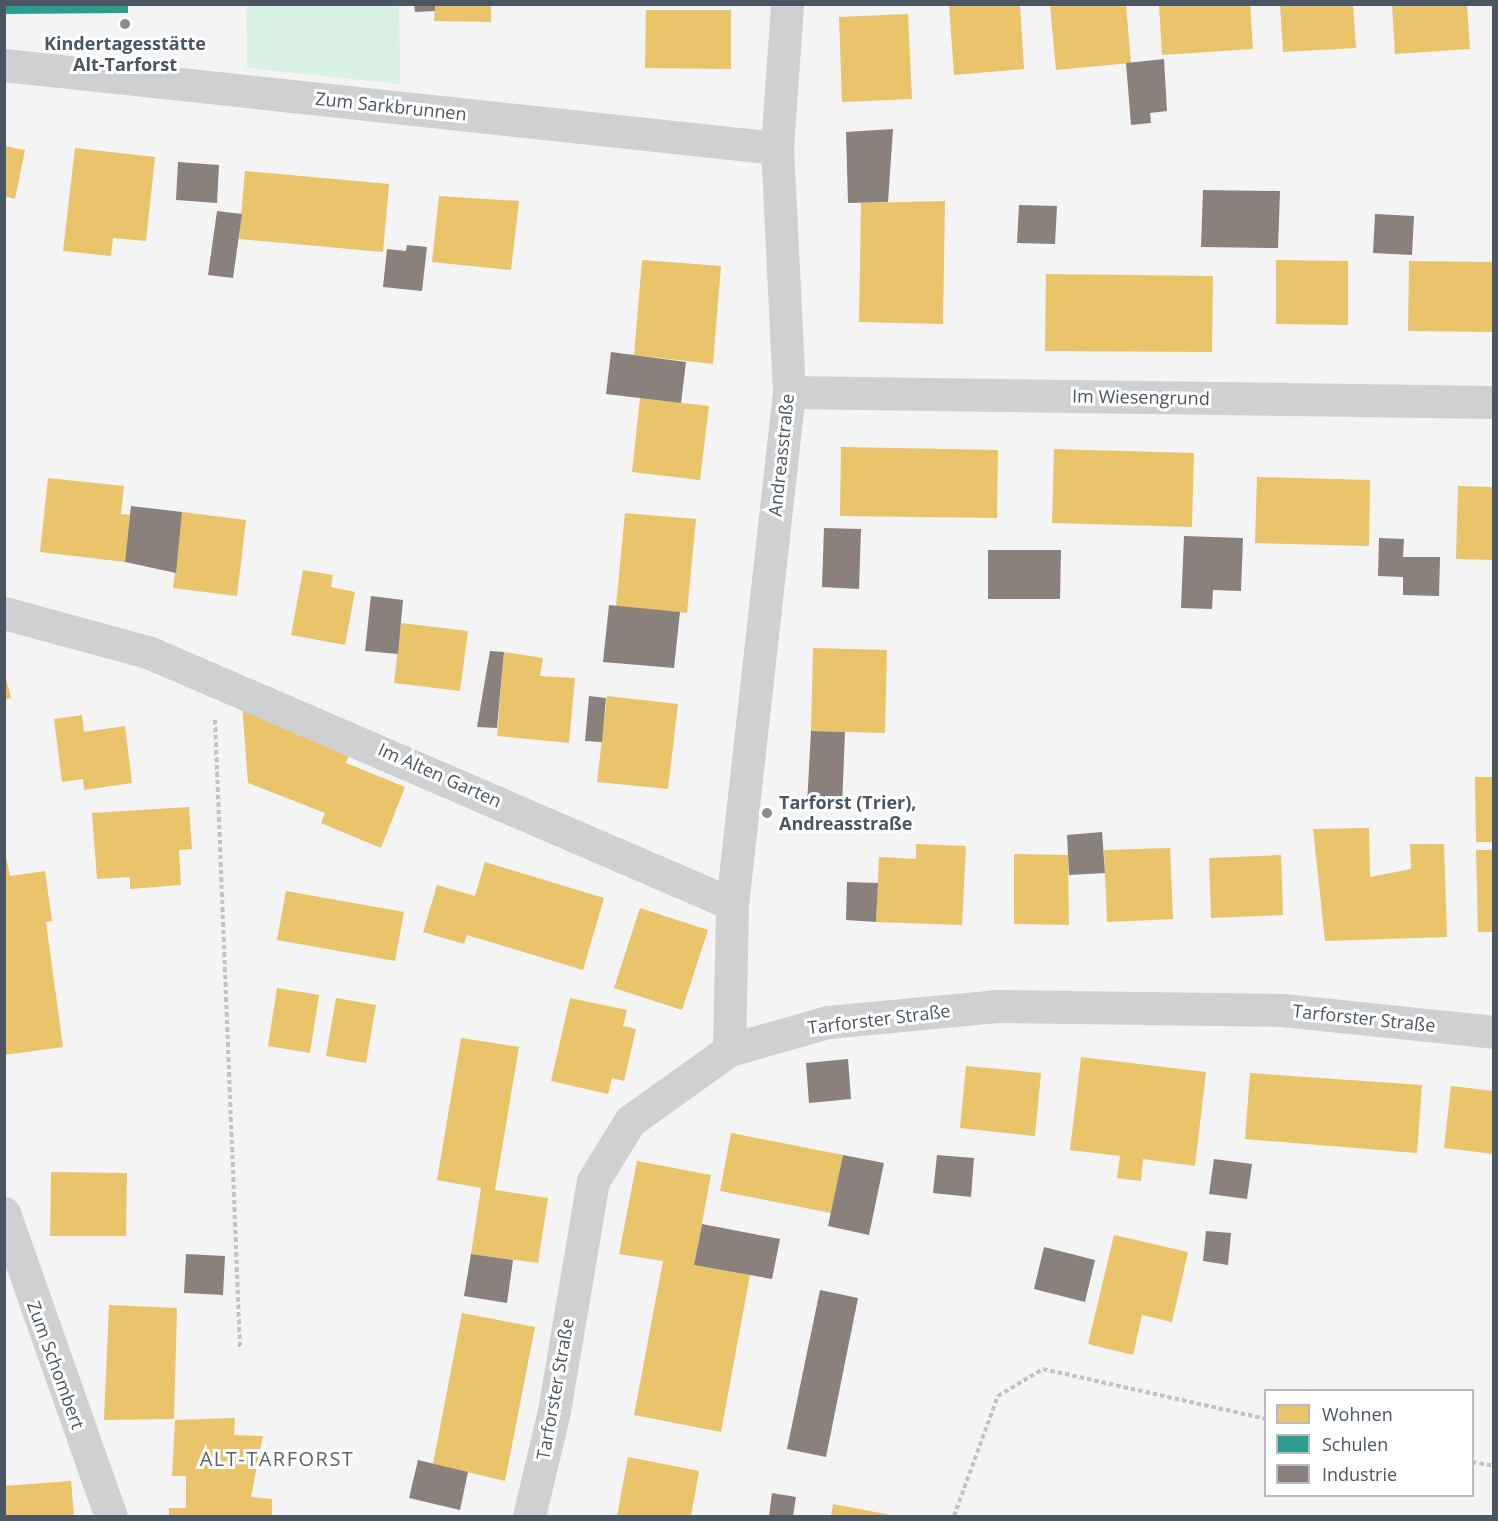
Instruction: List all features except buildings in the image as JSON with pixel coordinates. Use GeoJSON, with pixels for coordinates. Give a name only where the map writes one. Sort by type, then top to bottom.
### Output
{"type":"FeatureCollection","features":[{"type":"Feature","properties":{"kind":"street","name":"Andreasstraße"},"geometry":{"type":"LineString","coordinates":[[732,904],[789,392],[777,148],[788,4]]}},
{"type":"Feature","properties":{"kind":"street","name":"Zum Sarkbrunnen"},"geometry":{"type":"LineString","coordinates":[[4,65],[777,148]]}},
{"type":"Feature","properties":{"kind":"street","name":"Im Wiesengrund"},"geometry":{"type":"LineString","coordinates":[[789,392],[1494,402]]}},
{"type":"Feature","properties":{"kind":"street","name":"Im Alten Garten"},"geometry":{"type":"LineString","coordinates":[[4,613],[148,651],[732,904]]}},
{"type":"Feature","properties":{"kind":"street"},"geometry":{"type":"LineString","coordinates":[[729,1050],[732,904]]}},
{"type":"Feature","properties":{"kind":"street","name":"Tarforster Straße"},"geometry":{"type":"LineString","coordinates":[[529,1516],[554,1411],[593,1181],[630,1121],[729,1050],[828,1022],[996,1006],[1282,1010],[1494,1032]]}},
{"type":"Feature","properties":{"kind":"street","name":"Zum Schombert"},"geometry":{"type":"LineString","coordinates":[[4,1213],[111,1516]]}},
{"type":"Feature","properties":{"kind":"path"},"geometry":{"type":"LineString","coordinates":[[213,678],[240,1348]]}},
{"type":"Feature","properties":{"kind":"path"},"geometry":{"type":"LineString","coordinates":[[954,1516],[998,1396],[1043,1369],[1264,1419]]}},
{"type":"Feature","properties":{"kind":"path"},"geometry":{"type":"LineString","coordinates":[[1474,1462],[1494,1466]]}},
{"type":"Feature","properties":{"kind":"green space"},"geometry":{"type":"Polygon","coordinates":[[[246,5],[399,5],[400,84],[247,68],[246,5]]]}},
{"type":"Feature","properties":{"kind":"place","name":"Kindertagesstätte Alt-Tarforst"},"geometry":{"type":"Point","coordinates":[125,24]}},
{"type":"Feature","properties":{"kind":"place","name":"Tarforst (Trier), Andreasstraße"},"geometry":{"type":"Point","coordinates":[767,813]}},
{"type":"Feature","properties":{"kind":"district","name":"ALT-TARFORST"},"geometry":{"type":"Point","coordinates":[277,1458]}}]}
